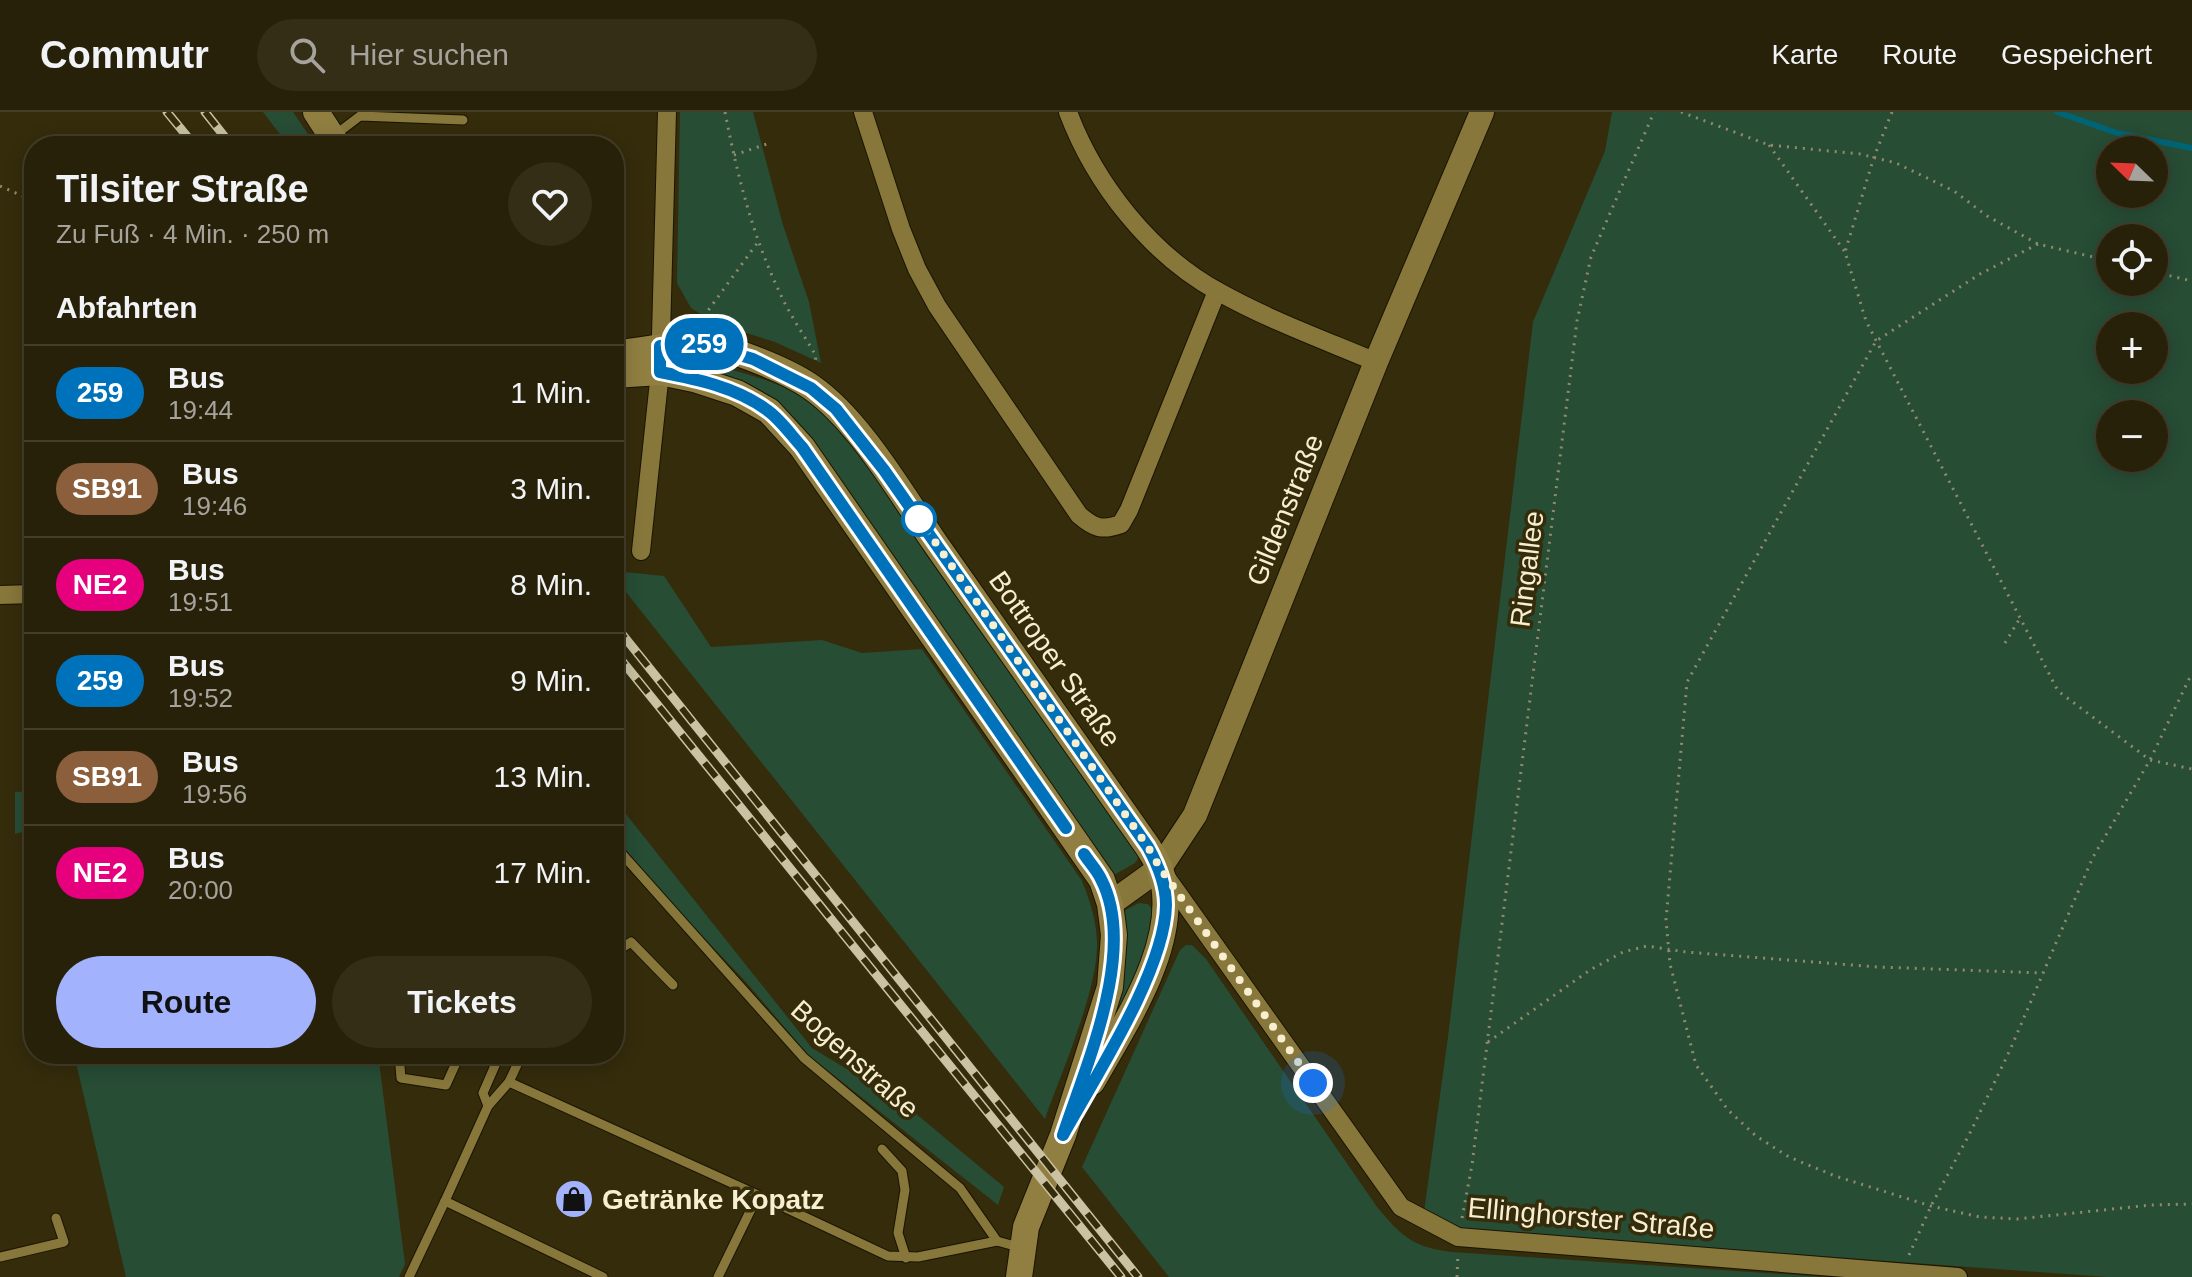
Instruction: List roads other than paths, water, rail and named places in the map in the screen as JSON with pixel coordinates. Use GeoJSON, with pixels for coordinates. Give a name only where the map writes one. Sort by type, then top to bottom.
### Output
{"type":"FeatureCollection","features":[{"type":"Feature","properties":{"kind":"main road"},"geometry":{"type":"LineString","coordinates":[[316,112],[331,136]]}},
{"type":"Feature","properties":{"kind":"main road","name":"Bottroper Straße"},"geometry":{"type":"LineString","coordinates":[[624,351],[702,344],[753,359],[811,388],[836,409],[884,470],[1160,868],[1166,904],[1162,940],[1136,1002],[1063,1135],[1026,1227],[1010,1244],[1019,1277]]}},
{"type":"Feature","properties":{"kind":"main road","name":"Bottroper Straße"},"geometry":{"type":"LineString","coordinates":[[624,374],[660,372],[694,379],[737,393],[769,411],[802,447],[1102,880],[1110,904],[1114,935],[1110,987],[1063,1135]]}},
{"type":"Feature","properties":{"kind":"street"},"geometry":{"type":"LineString","coordinates":[[641,551],[660,372],[667,112]]}},
{"type":"Feature","properties":{"kind":"street"},"geometry":{"type":"LineString","coordinates":[[863,112],[901,229],[917,269],[937,306],[1079,515],[1093,528],[1109,529],[1121,524],[1129,510],[1217,291]]}},
{"type":"Feature","properties":{"kind":"street"},"geometry":{"type":"LineString","coordinates":[[1068,112],[1096,169],[1130,217],[1173,259],[1217,291],[1259,313],[1376,362]]}},
{"type":"Feature","properties":{"kind":"street","name":"Gildenstraße"},"geometry":{"type":"LineString","coordinates":[[1110,904],[1160,868],[1195,815],[1376,362],[1482,112]]}},
{"type":"Feature","properties":{"kind":"street"},"geometry":{"type":"LineString","coordinates":[[0,595],[24,594]]}},
{"type":"Feature","properties":{"kind":"street","name":"Ellinghorster Straße"},"geometry":{"type":"LineString","coordinates":[[1160,868],[1401,1207],[1458,1237],[1958,1277]]}},
{"type":"Feature","properties":{"kind":"lane"},"geometry":{"type":"LineString","coordinates":[[341,136],[360,116],[463,120]]}},
{"type":"Feature","properties":{"kind":"lane","name":"Bogenstraße"},"geometry":{"type":"LineString","coordinates":[[624,856],[804,1058],[960,1188],[1010,1244]]}},
{"type":"Feature","properties":{"kind":"lane"},"geometry":{"type":"LineString","coordinates":[[624,947],[631,942],[673,985]]}},
{"type":"Feature","properties":{"kind":"lane"},"geometry":{"type":"LineString","coordinates":[[400,1064],[401,1078],[446,1085],[455,1064]]}},
{"type":"Feature","properties":{"kind":"lane"},"geometry":{"type":"LineString","coordinates":[[488,1106],[483,1093],[496,1064]]}},
{"type":"Feature","properties":{"kind":"lane"},"geometry":{"type":"LineString","coordinates":[[409,1277],[488,1106],[509,1082],[517,1064]]}},
{"type":"Feature","properties":{"kind":"lane"},"geometry":{"type":"LineString","coordinates":[[509,1082],[888,1256],[906,1258],[1010,1244]]}},
{"type":"Feature","properties":{"kind":"lane"},"geometry":{"type":"LineString","coordinates":[[882,1149],[902,1171],[905,1190],[898,1233],[906,1258]]}},
{"type":"Feature","properties":{"kind":"lane"},"geometry":{"type":"LineString","coordinates":[[718,1277],[758,1195]]}},
{"type":"Feature","properties":{"kind":"lane"},"geometry":{"type":"LineString","coordinates":[[445,1201],[603,1277]]}},
{"type":"Feature","properties":{"kind":"lane"},"geometry":{"type":"LineString","coordinates":[[0,1257],[64,1242],[56,1218]]}},
{"type":"Feature","properties":{"kind":"waterway"},"geometry":{"type":"LineString","coordinates":[[2057,112],[2117,133],[2192,148]]}},
{"type":"Feature","properties":{"kind":"railway"},"geometry":{"type":"LineString","coordinates":[[167,112],[187,136]]}},
{"type":"Feature","properties":{"kind":"railway"},"geometry":{"type":"LineString","coordinates":[[205,112],[224,136]]}},
{"type":"Feature","properties":{"kind":"railway"},"geometry":{"type":"LineString","coordinates":[[624,636],[1138,1277]]}},
{"type":"Feature","properties":{"kind":"railway"},"geometry":{"type":"LineString","coordinates":[[624,663],[1121,1277]]}},
{"type":"Feature","properties":{"kind":"place","name":"Getränke Kopatz"},"geometry":{"type":"Point","coordinates":[574,1199]}}]}
